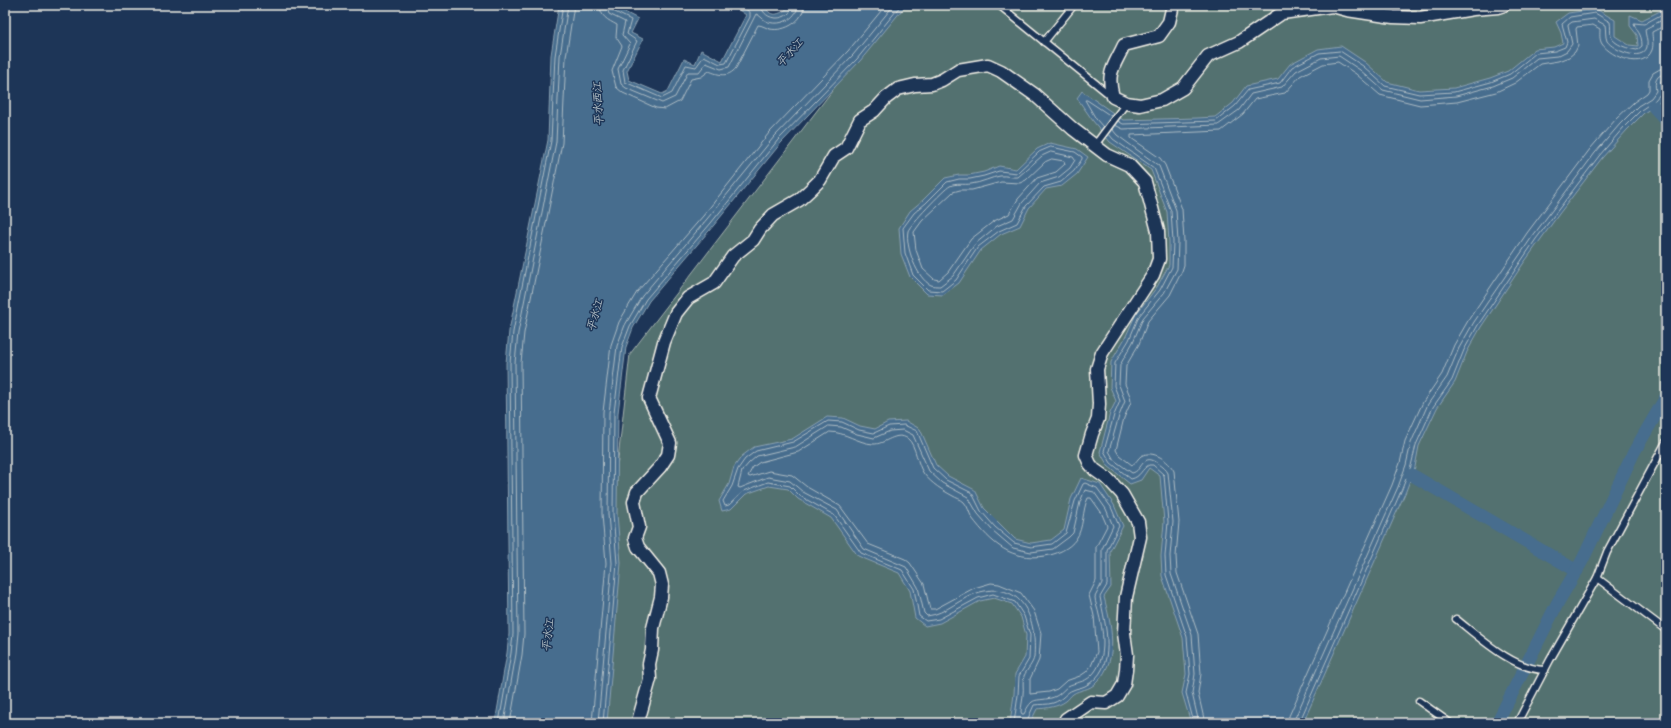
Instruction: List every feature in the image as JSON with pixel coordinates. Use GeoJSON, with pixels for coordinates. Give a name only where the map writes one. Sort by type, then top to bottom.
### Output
{"type":"FeatureCollection","features":[{"type":"Feature","properties":{"kind":"street"},"geometry":{"type":"LineString","coordinates":[[1173,5],[1169,22],[1158,36],[1124,45],[1110,70],[1110,86],[1113,97],[1126,103],[1140,105],[1162,100],[1183,88],[1208,56],[1239,42],[1282,13],[1332,6],[1347,10],[1394,17],[1420,18],[1504,5]]}},
{"type":"Feature","properties":{"kind":"street"},"geometry":{"type":"LineString","coordinates":[[641,723],[639,718],[650,679],[653,628],[661,597],[662,585],[659,573],[638,547],[635,538],[639,527],[634,502],[636,492],[660,467],[668,455],[670,443],[649,398],[664,342],[676,313],[688,298],[714,283],[733,256],[753,240],[760,229],[773,215],[799,200],[812,189],[820,180],[834,156],[846,148],[860,120],[874,111],[886,98],[898,89],[914,85],[932,84],[942,80],[958,70],[988,65],[1014,79],[1035,94],[1073,129],[1113,158],[1129,165],[1145,182],[1158,231],[1160,246],[1159,259],[1153,275],[1102,352],[1097,369],[1099,404],[1098,420],[1086,455],[1090,464],[1095,470],[1109,480],[1122,494],[1138,522],[1139,543],[1130,574],[1126,597],[1124,633],[1127,655],[1124,684],[1117,696],[1106,704],[1091,702],[1066,719],[1064,723]]}},
{"type":"Feature","properties":{"kind":"lane"},"geometry":{"type":"LineString","coordinates":[[999,5],[1124,106],[1095,145]]}},
{"type":"Feature","properties":{"kind":"lane"},"geometry":{"type":"LineString","coordinates":[[1044,42],[1074,5]]}},
{"type":"Feature","properties":{"kind":"lane"},"geometry":{"type":"LineString","coordinates":[[1517,723],[1597,578],[1607,552],[1666,442]]}},
{"type":"Feature","properties":{"kind":"lane"},"geometry":{"type":"LineString","coordinates":[[1597,578],[1666,630]]}},
{"type":"Feature","properties":{"kind":"lane"},"geometry":{"type":"LineString","coordinates":[[1456,619],[1518,663],[1534,670],[1545,670]]}},
{"type":"Feature","properties":{"kind":"lane"},"geometry":{"type":"LineString","coordinates":[[1419,700],[1450,723]]}},
{"type":"Feature","properties":{"kind":"green space"},"geometry":{"type":"Polygon","coordinates":[[[898,5],[1666,5],[1666,723],[588,723],[630,354],[898,5]]]}},
{"type":"Feature","properties":{"kind":"water"},"geometry":{"type":"Polygon","coordinates":[[[559,5],[616,5],[615,7],[638,19],[631,33],[643,39],[627,71],[629,80],[662,94],[668,91],[684,59],[695,64],[701,50],[722,61],[746,15],[739,10],[742,5],[765,5],[770,13],[777,14],[781,13],[791,5],[906,5],[860,61],[781,143],[649,301],[633,328],[626,347],[618,413],[617,514],[621,563],[607,723],[495,723],[509,634],[506,363],[509,331],[548,140],[551,55],[559,5]]]}},
{"type":"Feature","properties":{"kind":"water"},"geometry":{"type":"Polygon","coordinates":[[[1666,8],[1666,80],[1663,84],[1666,87],[1666,93],[1657,104],[1644,113],[1627,130],[1602,158],[1523,264],[1481,327],[1467,352],[1455,382],[1437,408],[1419,446],[1415,467],[1406,491],[1303,723],[1191,723],[1182,693],[1186,674],[1183,638],[1162,576],[1161,556],[1164,522],[1160,476],[1149,468],[1141,480],[1130,484],[1108,466],[1100,452],[1110,413],[1116,401],[1110,387],[1111,362],[1125,338],[1136,314],[1157,287],[1169,265],[1167,212],[1151,170],[1110,142],[1077,98],[1082,91],[1123,120],[1215,117],[1233,103],[1246,86],[1278,79],[1290,64],[1318,49],[1341,46],[1365,62],[1387,82],[1419,90],[1454,88],[1490,78],[1508,71],[1535,49],[1554,47],[1563,43],[1561,33],[1556,22],[1568,13],[1596,9],[1615,20],[1615,36],[1629,45],[1638,46],[1637,35],[1630,26],[1630,15],[1642,20],[1666,8]]]}},
{"type":"Feature","properties":{"kind":"water"},"geometry":{"type":"Polygon","coordinates":[[[1050,143],[1077,149],[1088,157],[1077,174],[1062,186],[1046,189],[1029,208],[1020,226],[1001,234],[981,250],[959,283],[943,295],[927,294],[910,277],[901,254],[899,228],[910,211],[945,178],[984,172],[999,166],[1016,169],[1037,149],[1050,143]]]}},
{"type":"Feature","properties":{"kind":"water"},"geometry":{"type":"Polygon","coordinates":[[[827,417],[843,418],[860,426],[875,429],[888,422],[906,421],[920,429],[936,465],[948,476],[975,490],[984,508],[1015,539],[1031,543],[1051,540],[1064,530],[1071,499],[1081,478],[1100,484],[1114,505],[1123,526],[1110,551],[1111,587],[1104,597],[1111,630],[1111,652],[1109,663],[1097,682],[1091,687],[1073,694],[1060,705],[1037,709],[1030,723],[1010,723],[1015,674],[1025,657],[1026,635],[1021,617],[1012,604],[994,598],[980,601],[940,623],[925,626],[915,618],[910,591],[899,573],[858,556],[831,518],[798,499],[788,489],[769,486],[746,494],[731,509],[722,511],[719,501],[729,484],[734,467],[742,456],[754,447],[792,439],[827,417]]]}},
{"type":"Feature","properties":{"kind":"waterway"},"geometry":{"type":"LineString","coordinates":[[1654,107],[1666,120]]}},
{"type":"Feature","properties":{"kind":"waterway"},"geometry":{"type":"LineString","coordinates":[[1497,723],[1558,602],[1582,561],[1634,452],[1666,397]]}},
{"type":"Feature","properties":{"kind":"waterway"},"geometry":{"type":"LineString","coordinates":[[1412,475],[1577,571]]}},
{"type":"Feature","properties":{"kind":"water label","name":"平水江"},"geometry":{"type":"Point","coordinates":[789,52]}},
{"type":"Feature","properties":{"kind":"water label","name":"平水西江"},"geometry":{"type":"Point","coordinates":[597,104]}},
{"type":"Feature","properties":{"kind":"water label","name":"平水江"},"geometry":{"type":"Point","coordinates":[594,315]}},
{"type":"Feature","properties":{"kind":"water label","name":"平水江"},"geometry":{"type":"Point","coordinates":[547,635]}}]}
